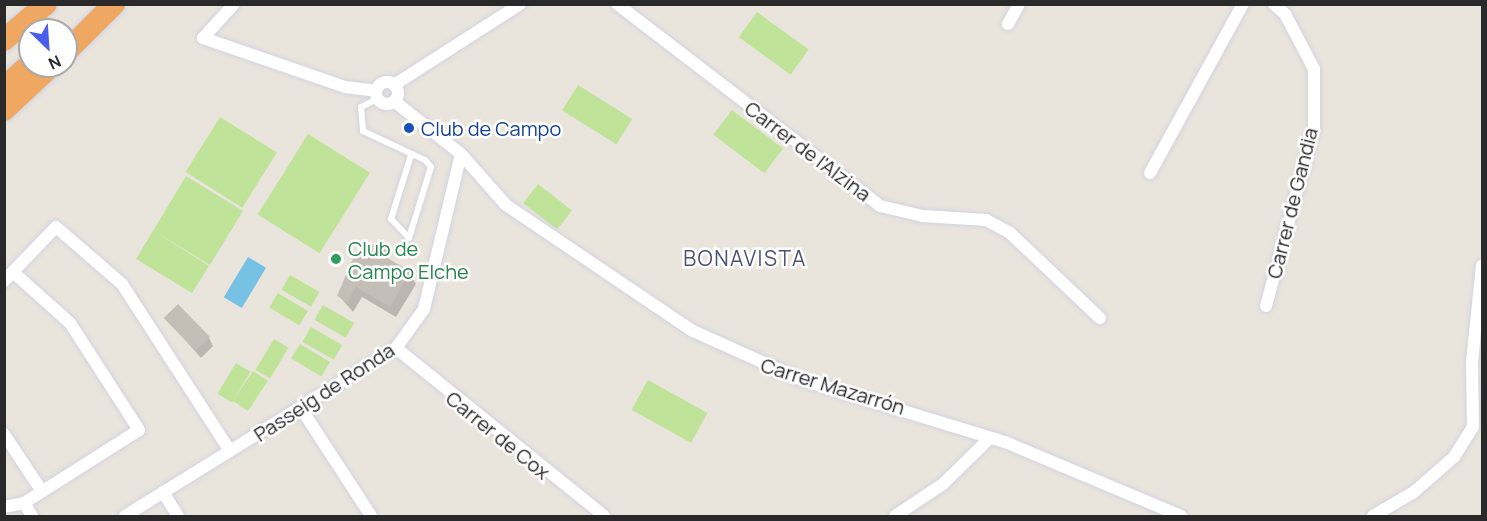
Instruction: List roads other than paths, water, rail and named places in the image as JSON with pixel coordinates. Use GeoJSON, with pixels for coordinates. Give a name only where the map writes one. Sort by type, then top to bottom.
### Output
{"type":"FeatureCollection","features":[{"type":"Feature","properties":{"kind":"highway"},"geometry":{"type":"LineString","coordinates":[[4,40],[46,4]]}},
{"type":"Feature","properties":{"kind":"highway"},"geometry":{"type":"LineString","coordinates":[[48,18],[63,4]]}},
{"type":"Feature","properties":{"kind":"highway"},"geometry":{"type":"LineString","coordinates":[[78,21],[97,4]]}},
{"type":"Feature","properties":{"kind":"highway"},"geometry":{"type":"LineString","coordinates":[[78,40],[114,4]]}},
{"type":"Feature","properties":{"kind":"highway"},"geometry":{"type":"LineString","coordinates":[[4,58],[18,46]]}},
{"type":"Feature","properties":{"kind":"highway"},"geometry":{"type":"LineString","coordinates":[[4,87],[18,75]]}},
{"type":"Feature","properties":{"kind":"highway"},"geometry":{"type":"LineString","coordinates":[[4,110],[38,78]]}},
{"type":"Feature","properties":{"kind":"street"},"geometry":{"type":"LineString","coordinates":[[234,4],[203,38],[345,87],[394,101],[428,133],[461,154]]}},
{"type":"Feature","properties":{"kind":"street"},"geometry":{"type":"LineString","coordinates":[[376,95],[383,82],[394,85],[520,4]]}},
{"type":"Feature","properties":{"kind":"street","name":"Carrer de l'Alzina"},"geometry":{"type":"LineString","coordinates":[[617,4],[880,206],[923,216],[986,220],[1010,233],[1100,318]]}},
{"type":"Feature","properties":{"kind":"street"},"geometry":{"type":"LineString","coordinates":[[1008,24],[1019,4]]}},
{"type":"Feature","properties":{"kind":"street"},"geometry":{"type":"LineString","coordinates":[[1150,173],[1243,4]]}},
{"type":"Feature","properties":{"kind":"street","name":"Carrer de Gandia"},"geometry":{"type":"LineString","coordinates":[[1266,306],[1314,128],[1314,69],[1285,14],[1274,4]]}},
{"type":"Feature","properties":{"kind":"street"},"geometry":{"type":"LineString","coordinates":[[394,85],[394,101]]}},
{"type":"Feature","properties":{"kind":"street","name":"Passeig de Ronda"},"geometry":{"type":"LineString","coordinates":[[125,516],[230,451],[302,410],[396,348],[424,309],[461,154]]}},
{"type":"Feature","properties":{"kind":"street","name":"Carrer Mazarrón"},"geometry":{"type":"LineString","coordinates":[[461,154],[506,205],[693,331],[802,380],[990,438],[1181,516]]}},
{"type":"Feature","properties":{"kind":"street"},"geometry":{"type":"LineString","coordinates":[[4,507],[24,503],[41,490],[139,430],[70,323],[9,278],[56,227],[122,284],[230,451]]}},
{"type":"Feature","properties":{"kind":"street"},"geometry":{"type":"LineString","coordinates":[[1373,516],[1414,492],[1454,457],[1473,427],[1472,352],[1482,266]]}},
{"type":"Feature","properties":{"kind":"street","name":"Carrer de Cox"},"geometry":{"type":"LineString","coordinates":[[396,348],[603,516]]}},
{"type":"Feature","properties":{"kind":"street"},"geometry":{"type":"LineString","coordinates":[[302,410],[371,516]]}},
{"type":"Feature","properties":{"kind":"street"},"geometry":{"type":"LineString","coordinates":[[4,434],[41,490]]}},
{"type":"Feature","properties":{"kind":"street"},"geometry":{"type":"LineString","coordinates":[[895,516],[943,484],[990,438]]}},
{"type":"Feature","properties":{"kind":"street"},"geometry":{"type":"LineString","coordinates":[[163,492],[178,516]]}},
{"type":"Feature","properties":{"kind":"street"},"geometry":{"type":"LineString","coordinates":[[24,503],[32,516]]}},
{"type":"Feature","properties":{"kind":"lane"},"geometry":{"type":"LineString","coordinates":[[376,95],[361,107],[363,131],[425,160],[432,178],[409,238],[391,219],[411,155]]}},
{"type":"Feature","properties":{"kind":"water"},"geometry":{"type":"Polygon","coordinates":[[[248,257],[266,268],[242,308],[224,297],[248,257]]]}},
{"type":"Feature","properties":{"kind":"place","name":"Club de Campo"},"geometry":{"type":"Point","coordinates":[409,128]}},
{"type":"Feature","properties":{"kind":"place","name":"Club de Campo Elche"},"geometry":{"type":"Point","coordinates":[336,259]}},
{"type":"Feature","properties":{"kind":"district","name":"BONAVISTA"},"geometry":{"type":"Point","coordinates":[745,258]}}]}
